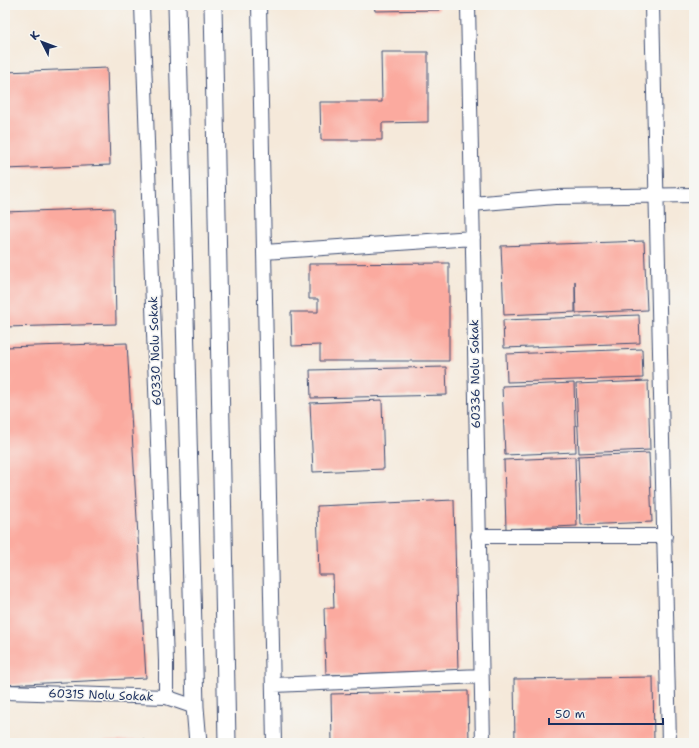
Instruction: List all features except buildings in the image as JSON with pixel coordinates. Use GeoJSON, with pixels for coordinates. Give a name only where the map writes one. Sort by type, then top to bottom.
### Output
{"type":"FeatureCollection","features":[{"type":"Feature","properties":{"kind":"street","name":"60330 Nolu Sokak"},"geometry":{"type":"LineString","coordinates":[[142,5],[166,661],[166,697]]}},
{"type":"Feature","properties":{"kind":"street"},"geometry":{"type":"LineString","coordinates":[[177,5],[195,707],[198,743]]}},
{"type":"Feature","properties":{"kind":"street"},"geometry":{"type":"LineString","coordinates":[[213,5],[227,743]]}},
{"type":"Feature","properties":{"kind":"street"},"geometry":{"type":"LineString","coordinates":[[259,5],[274,743]]}},
{"type":"Feature","properties":{"kind":"street","name":"60336 Nolu Sokak"},"geometry":{"type":"LineString","coordinates":[[468,5],[483,743]]}},
{"type":"Feature","properties":{"kind":"street"},"geometry":{"type":"LineString","coordinates":[[652,5],[669,743]]}},
{"type":"Feature","properties":{"kind":"street"},"geometry":{"type":"LineString","coordinates":[[472,204],[555,197],[694,195]]}},
{"type":"Feature","properties":{"kind":"street"},"geometry":{"type":"LineString","coordinates":[[264,252],[473,238]]}},
{"type":"Feature","properties":{"kind":"street"},"geometry":{"type":"LineString","coordinates":[[478,536],[664,536]]}},
{"type":"Feature","properties":{"kind":"street"},"geometry":{"type":"LineString","coordinates":[[274,684],[481,676]]}},
{"type":"Feature","properties":{"kind":"street","name":"60315 Nolu Sokak"},"geometry":{"type":"LineString","coordinates":[[5,692],[166,697],[195,707]]}}]}
